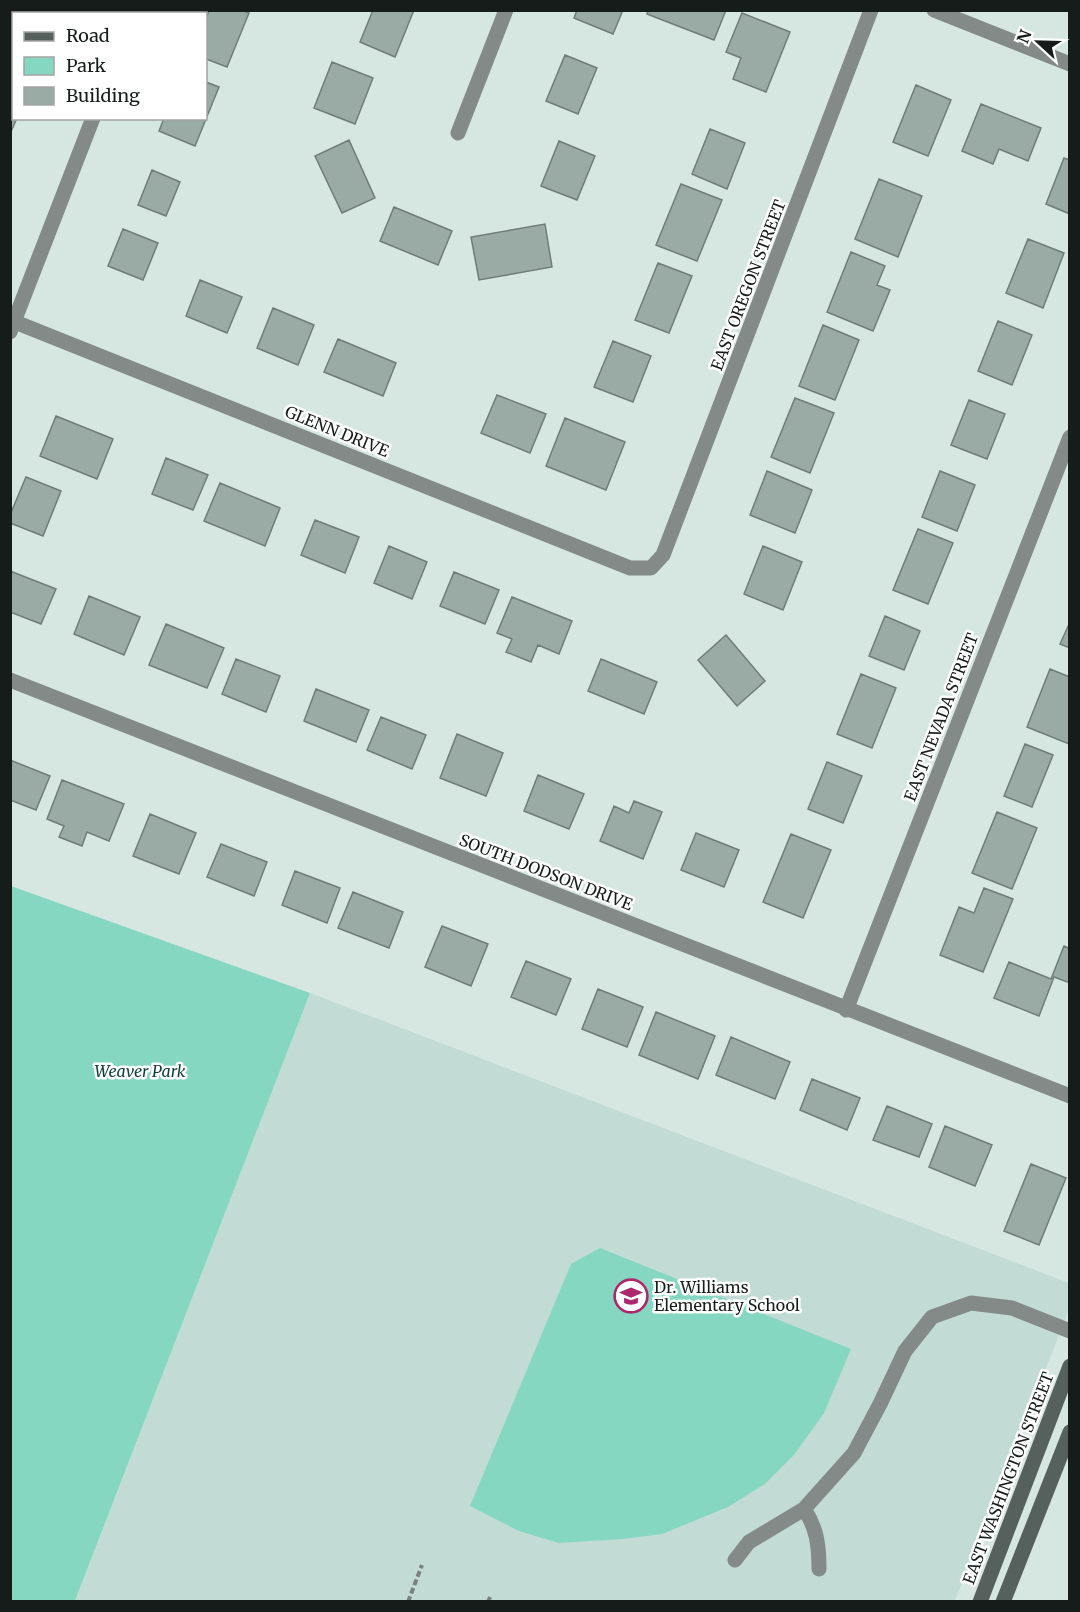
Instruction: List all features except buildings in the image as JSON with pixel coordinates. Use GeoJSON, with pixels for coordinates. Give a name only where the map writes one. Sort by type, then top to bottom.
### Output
{"type":"FeatureCollection","features":[{"type":"Feature","properties":{"kind":"main road","name":"EAST WASHINGTON STREET"},"geometry":{"type":"LineString","coordinates":[[980,1602],[1070,1366]]}},
{"type":"Feature","properties":{"kind":"main road"},"geometry":{"type":"LineString","coordinates":[[1003,1602],[1070,1432]]}},
{"type":"Feature","properties":{"kind":"street","name":"EAST OREGON STREET"},"geometry":{"type":"LineString","coordinates":[[651,568],[663,555],[871,10]]}},
{"type":"Feature","properties":{"kind":"street"},"geometry":{"type":"LineString","coordinates":[[934,10],[1070,64]]}},
{"type":"Feature","properties":{"kind":"street"},"geometry":{"type":"LineString","coordinates":[[458,133],[506,12]]}},
{"type":"Feature","properties":{"kind":"street"},"geometry":{"type":"LineString","coordinates":[[12,325],[92,120]]}},
{"type":"Feature","properties":{"kind":"street","name":"GLENN DRIVE"},"geometry":{"type":"LineString","coordinates":[[12,325],[630,568],[651,568]]}},
{"type":"Feature","properties":{"kind":"street","name":"EAST NEVADA STREET"},"geometry":{"type":"LineString","coordinates":[[846,1010],[1070,437]]}},
{"type":"Feature","properties":{"kind":"street","name":"SOUTH DODSON DRIVE"},"geometry":{"type":"LineString","coordinates":[[10,680],[1070,1096]]}},
{"type":"Feature","properties":{"kind":"street"},"geometry":{"type":"LineString","coordinates":[[735,1560],[749,1542],[804,1509],[854,1453],[905,1351],[932,1317],[970,1303],[1012,1308],[1070,1330]]}},
{"type":"Feature","properties":{"kind":"street"},"geometry":{"type":"LineString","coordinates":[[804,1509],[813,1522],[819,1548],[819,1569]]}},
{"type":"Feature","properties":{"kind":"path"},"geometry":{"type":"LineString","coordinates":[[408,1602],[422,1565]]}},
{"type":"Feature","properties":{"kind":"path"},"geometry":{"type":"LineString","coordinates":[[449,1602],[456,1602]]}},
{"type":"Feature","properties":{"kind":"shaded area","name":"Dr. Williams Elementary School"},"geometry":{"type":"Polygon","coordinates":[[[310,993],[1069,1283],[1069,1309],[955,1601],[75,1602],[310,993]]]}},
{"type":"Feature","properties":{"kind":"green space","name":"Weaver Park"},"geometry":{"type":"Polygon","coordinates":[[[11,886],[310,993],[75,1601],[11,1601],[11,886]]]}},
{"type":"Feature","properties":{"kind":"green space"},"geometry":{"type":"Polygon","coordinates":[[[600,1248],[851,1349],[824,1413],[794,1455],[765,1484],[728,1507],[662,1534],[559,1543],[519,1531],[470,1506],[571,1264],[600,1248]]]}},
{"type":"Feature","properties":{"kind":"place","name":"Dr. Williams Elementary School"},"geometry":{"type":"Point","coordinates":[631,1296]}}]}
